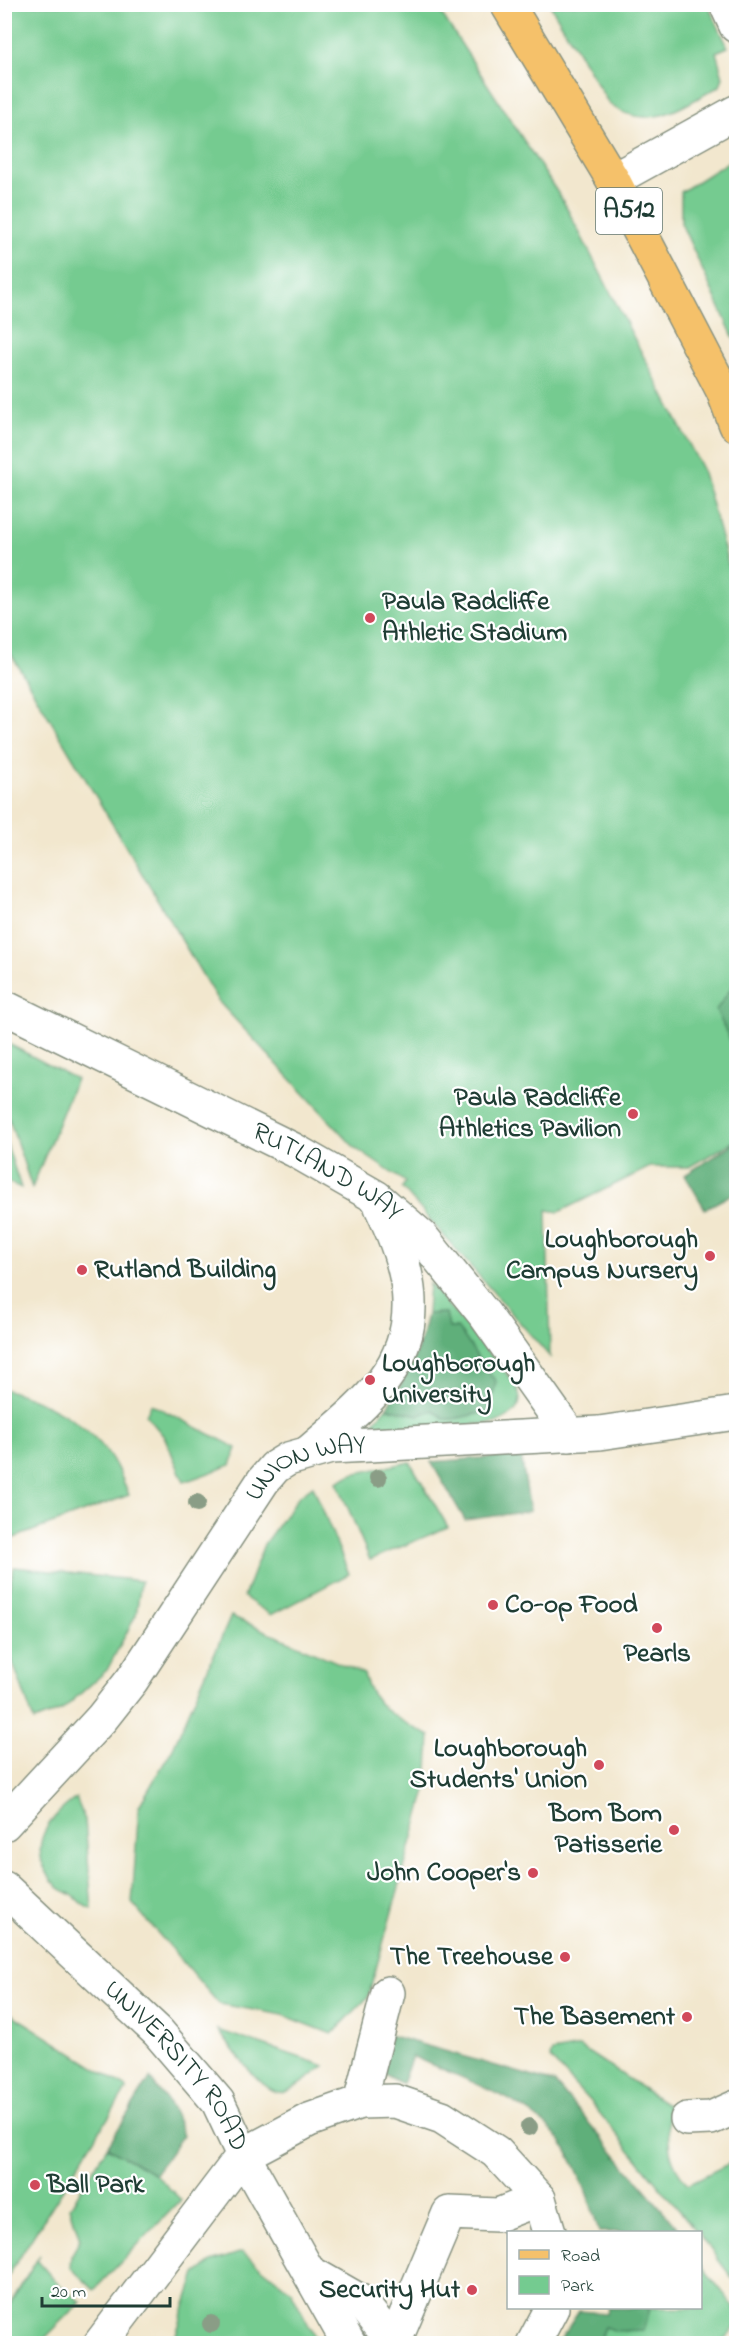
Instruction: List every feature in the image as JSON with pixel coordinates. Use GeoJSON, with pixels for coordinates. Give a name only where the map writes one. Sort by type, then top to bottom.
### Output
{"type":"FeatureCollection","features":[{"type":"Feature","properties":{"kind":"main road","name":"A512"},"geometry":{"type":"LineString","coordinates":[[507,4],[613,180],[723,391],[736,426]]}},
{"type":"Feature","properties":{"kind":"street"},"geometry":{"type":"LineString","coordinates":[[726,4],[736,26]]}},
{"type":"Feature","properties":{"kind":"street"},"geometry":{"type":"LineString","coordinates":[[613,180],[736,112]]}},
{"type":"Feature","properties":{"kind":"street","name":"RUTLAND WAY"},"geometry":{"type":"LineString","coordinates":[[4,1007],[290,1160],[376,1197],[421,1236],[485,1315],[570,1435]]}},
{"type":"Feature","properties":{"kind":"street"},"geometry":{"type":"LineString","coordinates":[[309,1452],[370,1396],[383,1381],[398,1359],[405,1336],[409,1286],[405,1262],[376,1197]]}},
{"type":"Feature","properties":{"kind":"street","name":"UNION WAY"},"geometry":{"type":"LineString","coordinates":[[4,1824],[102,1718],[132,1680],[263,1481],[275,1467],[309,1452],[351,1445],[570,1435],[736,1413]]}},
{"type":"Feature","properties":{"kind":"street","name":"UNIVERSITY ROAD"},"geometry":{"type":"LineString","coordinates":[[4,1888],[158,2032],[218,2102],[243,2155],[349,2343]]}},
{"type":"Feature","properties":{"kind":"street"},"geometry":{"type":"LineString","coordinates":[[360,2102],[388,1993]]}},
{"type":"Feature","properties":{"kind":"street"},"geometry":{"type":"LineString","coordinates":[[100,2343],[243,2155],[309,2121],[360,2102],[395,2101],[442,2117],[496,2152],[539,2199],[549,2231]]}},
{"type":"Feature","properties":{"kind":"street"},"geometry":{"type":"LineString","coordinates":[[687,2119],[711,2118],[736,2107]]}},
{"type":"Feature","properties":{"kind":"street"},"geometry":{"type":"LineString","coordinates":[[311,2273],[360,2301],[394,2343],[449,2213],[498,2215],[539,2199]]}},
{"type":"Feature","properties":{"kind":"street"},"geometry":{"type":"LineString","coordinates":[[533,2343],[551,2309]]}},
{"type":"Feature","properties":{"kind":"green space","name":"Paula Radcliffe Athletic Stadium"},"geometry":{"type":"Polygon","coordinates":[[[5,5],[436,5],[563,201],[702,469],[736,592],[736,1140],[689,1167],[650,1167],[559,1212],[547,1210],[550,1357],[402,1188],[405,1182],[355,1148],[218,1001],[5,644],[5,5]]]}},
{"type":"Feature","properties":{"kind":"green space"},"geometry":{"type":"Polygon","coordinates":[[[550,5],[708,5],[728,47],[716,52],[723,77],[720,86],[665,114],[638,117],[624,113],[609,104],[550,5]]]}},
{"type":"Feature","properties":{"kind":"green space"},"geometry":{"type":"Polygon","coordinates":[[[728,162],[736,169],[736,343],[681,223],[681,192],[728,162]]]}},
{"type":"Feature","properties":{"kind":"green space"},"geometry":{"type":"Polygon","coordinates":[[[736,981],[736,1052],[716,1010],[736,981]]]}},
{"type":"Feature","properties":{"kind":"green space"},"geometry":{"type":"Polygon","coordinates":[[[5,1042],[76,1079],[32,1188],[5,1107],[5,1042]]]}},
{"type":"Feature","properties":{"kind":"green space"},"geometry":{"type":"Polygon","coordinates":[[[5,1139],[21,1188],[5,1181],[5,1139]]]}},
{"type":"Feature","properties":{"kind":"green space"},"geometry":{"type":"Polygon","coordinates":[[[736,1142],[736,1192],[705,1209],[685,1175],[736,1142]]]}},
{"type":"Feature","properties":{"kind":"green space"},"geometry":{"type":"Polygon","coordinates":[[[429,1283],[513,1381],[520,1396],[518,1407],[509,1416],[495,1423],[363,1433],[386,1408],[419,1415],[433,1409],[445,1419],[490,1411],[495,1381],[457,1328],[449,1328],[446,1313],[427,1314],[429,1283]]]}},
{"type":"Feature","properties":{"kind":"green space"},"geometry":{"type":"Polygon","coordinates":[[[446,1313],[449,1328],[457,1328],[496,1381],[490,1411],[445,1419],[433,1410],[419,1415],[386,1408],[412,1364],[427,1314],[446,1313]]]}},
{"type":"Feature","properties":{"kind":"green space"},"geometry":{"type":"Polygon","coordinates":[[[4,1389],[49,1406],[64,1414],[90,1434],[114,1462],[129,1495],[11,1539],[4,1530],[4,1389]]]}},
{"type":"Feature","properties":{"kind":"green space"},"geometry":{"type":"Polygon","coordinates":[[[151,1404],[237,1448],[231,1465],[184,1482],[165,1438],[146,1415],[151,1404]]]}},
{"type":"Feature","properties":{"kind":"green space"},"geometry":{"type":"Polygon","coordinates":[[[521,1455],[530,1511],[465,1520],[431,1462],[521,1455]]]}},
{"type":"Feature","properties":{"kind":"green space"},"geometry":{"type":"Polygon","coordinates":[[[410,1462],[448,1527],[370,1560],[337,1482],[352,1474],[410,1462]]]}},
{"type":"Feature","properties":{"kind":"green space"},"geometry":{"type":"Polygon","coordinates":[[[313,1486],[349,1574],[271,1615],[244,1597],[264,1544],[299,1496],[313,1486]]]}},
{"type":"Feature","properties":{"kind":"green space"},"geometry":{"type":"Polygon","coordinates":[[[14,1567],[141,1581],[136,1615],[107,1670],[62,1710],[34,1721],[5,1641],[5,1593],[9,1589],[14,1567]]]}},
{"type":"Feature","properties":{"kind":"green space"},"geometry":{"type":"Polygon","coordinates":[[[231,1616],[364,1674],[373,1696],[380,1705],[398,1719],[430,1736],[427,1787],[368,1997],[332,2034],[283,2015],[219,2004],[132,1903],[139,1806],[173,1748],[231,1616]]]}},
{"type":"Feature","properties":{"kind":"green space"},"geometry":{"type":"Polygon","coordinates":[[[76,1798],[85,1820],[92,1909],[59,1888],[47,1873],[40,1849],[47,1827],[64,1807],[76,1798]]]}},
{"type":"Feature","properties":{"kind":"green space","name":"Ball Park"},"geometry":{"type":"Polygon","coordinates":[[[5,2010],[127,2088],[5,2281],[5,2010]]]}},
{"type":"Feature","properties":{"kind":"green space"},"geometry":{"type":"Polygon","coordinates":[[[218,2030],[325,2066],[290,2090],[277,2092],[248,2069],[218,2030]]]}},
{"type":"Feature","properties":{"kind":"green space"},"geometry":{"type":"Polygon","coordinates":[[[389,2035],[555,2083],[680,2231],[599,2231],[588,2196],[566,2149],[545,2125],[529,2112],[491,2090],[412,2056],[402,2084],[383,2073],[389,2035]]]}},
{"type":"Feature","properties":{"kind":"green space"},"geometry":{"type":"Polygon","coordinates":[[[580,2047],[668,2105],[668,2138],[671,2156],[688,2184],[736,2160],[736,2283],[702,2238],[702,2231],[696,2231],[593,2105],[550,2058],[552,2052],[580,2047]]]}},
{"type":"Feature","properties":{"kind":"green space"},"geometry":{"type":"Polygon","coordinates":[[[150,2078],[172,2108],[183,2135],[155,2174],[107,2147],[150,2078]]]}},
{"type":"Feature","properties":{"kind":"green space"},"geometry":{"type":"Polygon","coordinates":[[[107,2147],[155,2174],[181,2200],[94,2290],[70,2267],[71,2256],[80,2240],[70,2207],[107,2147]]]}},
{"type":"Feature","properties":{"kind":"green space"},"geometry":{"type":"Polygon","coordinates":[[[242,2252],[291,2291],[318,2343],[173,2343],[196,2274],[212,2262],[242,2252]]]}},
{"type":"Feature","properties":{"kind":"green space"},"geometry":{"type":"Polygon","coordinates":[[[40,2255],[37,2260],[55,2281],[81,2302],[40,2343],[5,2343],[5,2312],[40,2255]]]}},
{"type":"Feature","properties":{"kind":"green space"},"geometry":{"type":"Polygon","coordinates":[[[702,2266],[736,2309],[736,2327],[720,2343],[598,2344],[605,2327],[644,2330],[650,2309],[702,2309],[702,2266]]]}},
{"type":"Feature","properties":{"kind":"green space"},"geometry":{"type":"Polygon","coordinates":[[[608,2309],[650,2309],[644,2330],[615,2331],[605,2327],[598,2343],[558,2343],[579,2311],[607,2313],[608,2309]]]}},
{"type":"Feature","properties":{"kind":"place","name":"Paula Radcliffe Athletic Stadium"},"geometry":{"type":"Point","coordinates":[370,618]}},
{"type":"Feature","properties":{"kind":"place","name":"Paula Radcliffe Athletics Pavilion"},"geometry":{"type":"Point","coordinates":[633,1114]}},
{"type":"Feature","properties":{"kind":"place","name":"Loughborough Campus Nursery"},"geometry":{"type":"Point","coordinates":[710,1256]}},
{"type":"Feature","properties":{"kind":"place","name":"Rutland Building"},"geometry":{"type":"Point","coordinates":[82,1270]}},
{"type":"Feature","properties":{"kind":"place","name":"Loughborough University"},"geometry":{"type":"Point","coordinates":[370,1380]}},
{"type":"Feature","properties":{"kind":"place","name":"Co-op Food"},"geometry":{"type":"Point","coordinates":[493,1605]}},
{"type":"Feature","properties":{"kind":"place","name":"Pearls"},"geometry":{"type":"Point","coordinates":[657,1628]}},
{"type":"Feature","properties":{"kind":"place","name":"Loughborough Students' Union"},"geometry":{"type":"Point","coordinates":[599,1765]}},
{"type":"Feature","properties":{"kind":"place","name":"Bom Bom Patisserie"},"geometry":{"type":"Point","coordinates":[674,1830]}},
{"type":"Feature","properties":{"kind":"place","name":"John Cooper's"},"geometry":{"type":"Point","coordinates":[533,1873]}},
{"type":"Feature","properties":{"kind":"place","name":"The Treehouse"},"geometry":{"type":"Point","coordinates":[565,1957]}},
{"type":"Feature","properties":{"kind":"place","name":"The Basement"},"geometry":{"type":"Point","coordinates":[687,2017]}},
{"type":"Feature","properties":{"kind":"place","name":"Ball Park"},"geometry":{"type":"Point","coordinates":[35,2185]}},
{"type":"Feature","properties":{"kind":"place","name":"Security Hut"},"geometry":{"type":"Point","coordinates":[472,2290]}}]}
